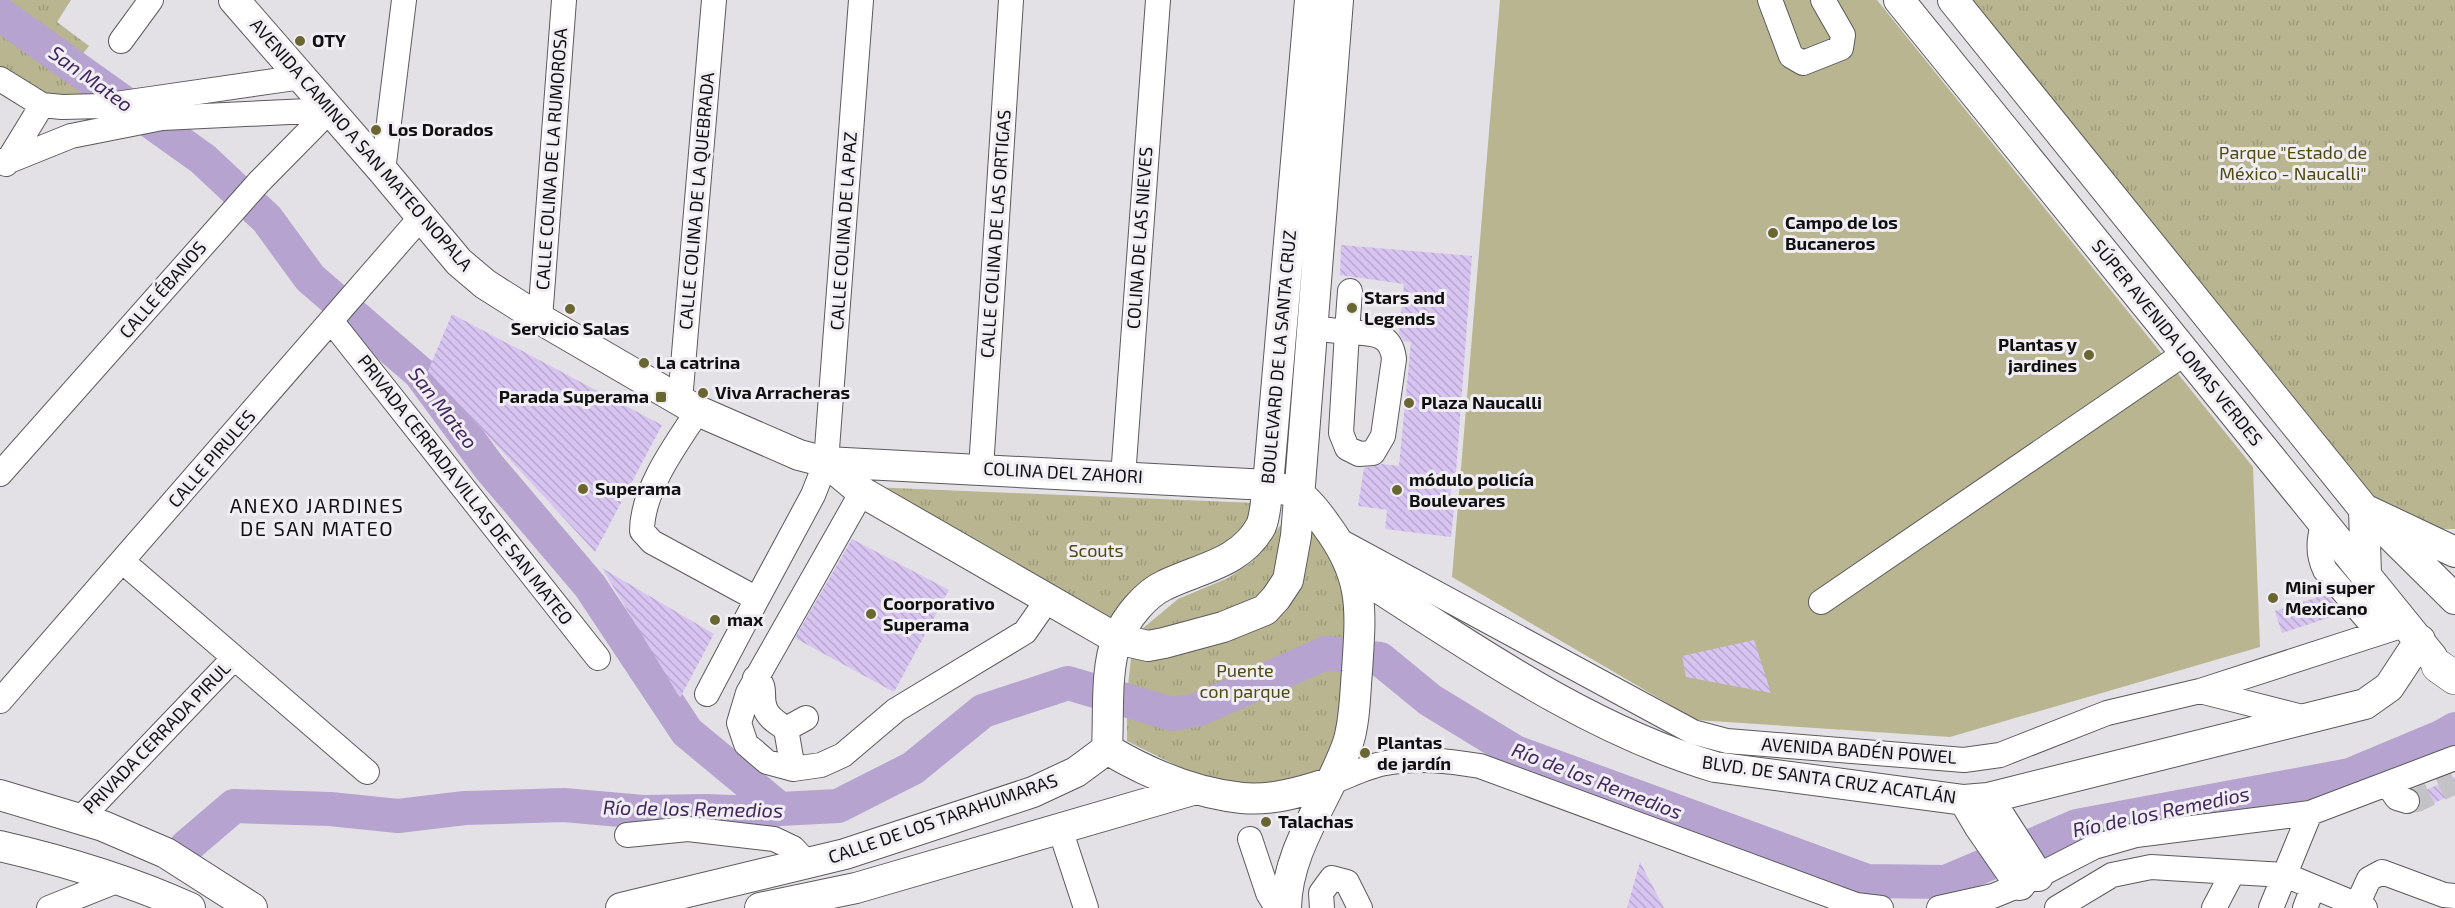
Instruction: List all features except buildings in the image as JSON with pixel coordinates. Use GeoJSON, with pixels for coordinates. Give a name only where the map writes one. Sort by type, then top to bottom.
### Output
{"type":"FeatureCollection","features":[{"type":"Feature","properties":{"kind":"main road","name":"AVENIDA CAMINO A SAN MATEO NOPALA"},"geometry":{"type":"LineString","coordinates":[[234,0],[256,13],[330,110],[459,262],[485,284],[540,319],[689,406],[799,455],[826,462],[862,492],[1048,599],[1115,651]]}},
{"type":"Feature","properties":{"kind":"main road","name":"BOULEVARD DE LA SANTA CRUZ"},"geometry":{"type":"LineString","coordinates":[[1107,749],[1115,651],[1137,607],[1162,586],[1233,556],[1251,540],[1262,524],[1268,485],[1310,0]]}},
{"type":"Feature","properties":{"kind":"main road","name":"BOULEVARD DE LA SANTA CRUZ"},"geometry":{"type":"LineString","coordinates":[[1115,651],[1164,643],[1222,627],[1265,610],[1288,580],[1296,536],[1338,0]]}},
{"type":"Feature","properties":{"kind":"main road","name":"SÚPER AVENIDA LOMAS VERDES"},"geometry":{"type":"LineString","coordinates":[[1899,0],[2435,658]]}},
{"type":"Feature","properties":{"kind":"main road"},"geometry":{"type":"LineString","coordinates":[[1953,0],[2364,509],[2455,599]]}},
{"type":"Feature","properties":{"kind":"main road","name":"COLINA DEL ZAHORI"},"geometry":{"type":"LineString","coordinates":[[826,462],[1268,485],[1299,495]]}},
{"type":"Feature","properties":{"kind":"main road","name":"BOULEVARD DE LA SANTA CRUZ"},"geometry":{"type":"LineString","coordinates":[[1286,908],[1292,869],[1348,742],[1355,702],[1360,626],[1359,595],[1354,572],[1338,540],[1320,516],[1299,495]]}},
{"type":"Feature","properties":{"kind":"main road"},"geometry":{"type":"LineString","coordinates":[[2364,509],[2455,552]]}},
{"type":"Feature","properties":{"kind":"main road"},"geometry":{"type":"LineString","coordinates":[[2364,509],[2366,576]]}},
{"type":"Feature","properties":{"kind":"main road","name":"BLVD. DE SANTA CRUZ ACATLÁN"},"geometry":{"type":"LineString","coordinates":[[1354,572],[1561,701],[1676,755],[1715,767],[1984,812],[2306,718],[2365,704],[2435,658]]}},
{"type":"Feature","properties":{"kind":"main road"},"geometry":{"type":"LineString","coordinates":[[1107,749],[1132,764],[1196,789],[1243,798],[1300,793],[1329,783]]}},
{"type":"Feature","properties":{"kind":"main road","name":"CALLE DE LOS TARAHUMARAS"},"geometry":{"type":"LineString","coordinates":[[621,908],[845,854],[1034,792],[1076,772],[1107,749]]}},
{"type":"Feature","properties":{"kind":"main road","name":"CALLE DE LOS TARAHUMARAS"},"geometry":{"type":"LineString","coordinates":[[760,908],[860,898],[1060,828],[1196,789]]}},
{"type":"Feature","properties":{"kind":"main road"},"geometry":{"type":"LineString","coordinates":[[2,798],[91,823],[166,853],[252,908]]}},
{"type":"Feature","properties":{"kind":"main road"},"geometry":{"type":"LineString","coordinates":[[1984,812],[2017,884]]}},
{"type":"Feature","properties":{"kind":"main road"},"geometry":{"type":"LineString","coordinates":[[0,846],[46,856],[119,880],[190,908]]}},
{"type":"Feature","properties":{"kind":"main road"},"geometry":{"type":"LineString","coordinates":[[845,854],[860,898]]}},
{"type":"Feature","properties":{"kind":"street"},"geometry":{"type":"LineString","coordinates":[[122,40],[151,0]]}},
{"type":"Feature","properties":{"kind":"street"},"geometry":{"type":"LineString","coordinates":[[383,171],[404,0]]}},
{"type":"Feature","properties":{"kind":"street","name":"CALLE COLINA DE LA RUMOROSA"},"geometry":{"type":"LineString","coordinates":[[540,319],[564,0]]}},
{"type":"Feature","properties":{"kind":"street","name":"CALLE COLINA DE LA QUEBRADA"},"geometry":{"type":"LineString","coordinates":[[689,406],[714,0]]}},
{"type":"Feature","properties":{"kind":"street","name":"CALLE COLINA DE LA PAZ"},"geometry":{"type":"LineString","coordinates":[[707,694],[813,495],[826,462],[861,0]]}},
{"type":"Feature","properties":{"kind":"street","name":"CALLE COLINA DE LAS ORTIGAS"},"geometry":{"type":"LineString","coordinates":[[981,469],[1011,0]]}},
{"type":"Feature","properties":{"kind":"street","name":"COLINA DE LAS NIEVES"},"geometry":{"type":"LineString","coordinates":[[1123,477],[1158,0]]}},
{"type":"Feature","properties":{"kind":"street"},"geometry":{"type":"LineString","coordinates":[[1770,0],[1791,56],[1803,63],[1841,48],[1843,35],[1823,0]]}},
{"type":"Feature","properties":{"kind":"street"},"geometry":{"type":"LineString","coordinates":[[3,164],[71,136],[104,117],[302,76]]}},
{"type":"Feature","properties":{"kind":"street"},"geometry":{"type":"LineString","coordinates":[[0,79],[42,105],[104,117]]}},
{"type":"Feature","properties":{"kind":"street"},"geometry":{"type":"LineString","coordinates":[[3,164],[42,105]]}},
{"type":"Feature","properties":{"kind":"street"},"geometry":{"type":"LineString","coordinates":[[159,107],[330,110]]}},
{"type":"Feature","properties":{"kind":"street","name":"CALLE ÉBANOS"},"geometry":{"type":"LineString","coordinates":[[0,474],[259,182],[330,110]]}},
{"type":"Feature","properties":{"kind":"street","name":"CALLE PIRULES"},"geometry":{"type":"LineString","coordinates":[[0,701],[422,216]]}},
{"type":"Feature","properties":{"kind":"street"},"geometry":{"type":"LineString","coordinates":[[1311,328],[1347,332],[1376,335],[1386,339],[1393,347],[1394,359],[1383,436],[1373,453],[1359,454],[1347,448],[1341,433],[1347,332],[1350,291]]}},
{"type":"Feature","properties":{"kind":"street","name":"PRIVADA CERRADA VILLAS DE SAN MATEO"},"geometry":{"type":"LineString","coordinates":[[336,317],[598,658]]}},
{"type":"Feature","properties":{"kind":"street"},"geometry":{"type":"LineString","coordinates":[[1821,602],[2185,353]]}},
{"type":"Feature","properties":{"kind":"street"},"geometry":{"type":"LineString","coordinates":[[689,406],[642,513],[642,531],[652,542],[757,599]]}},
{"type":"Feature","properties":{"kind":"street"},"geometry":{"type":"LineString","coordinates":[[862,492],[748,693],[739,723],[746,744],[767,762],[793,769],[821,765],[843,755],[896,710],[1025,632],[1048,599]]}},
{"type":"Feature","properties":{"kind":"street"},"geometry":{"type":"LineString","coordinates":[[2323,523],[2319,557],[2325,570],[2379,633]]}},
{"type":"Feature","properties":{"kind":"street","name":"AVENIDA BADÉN POWEL"},"geometry":{"type":"LineString","coordinates":[[1338,540],[1693,732],[1727,741],[1964,760],[2000,755],[2107,713],[2200,691],[2379,633],[2435,658]]}},
{"type":"Feature","properties":{"kind":"street"},"geometry":{"type":"LineString","coordinates":[[122,561],[368,772]]}},
{"type":"Feature","properties":{"kind":"street","name":"PRIVADA CERRADA PIRUL"},"geometry":{"type":"LineString","coordinates":[[91,823],[234,658]]}},
{"type":"Feature","properties":{"kind":"street"},"geometry":{"type":"LineString","coordinates":[[755,678],[762,682],[764,687],[765,710],[770,718],[796,724],[793,769]]}},
{"type":"Feature","properties":{"kind":"street"},"geometry":{"type":"LineString","coordinates":[[2200,691],[2306,718]]}},
{"type":"Feature","properties":{"kind":"street"},"geometry":{"type":"LineString","coordinates":[[1939,908],[2017,884],[2094,847],[2136,836],[2310,813],[2455,758]]}},
{"type":"Feature","properties":{"kind":"street"},"geometry":{"type":"LineString","coordinates":[[1329,783],[1384,763],[1410,760],[1444,760],[1480,766],[1855,907],[1881,908]]}},
{"type":"Feature","properties":{"kind":"street"},"geometry":{"type":"LineString","coordinates":[[2387,784],[2397,798],[2407,801]]}},
{"type":"Feature","properties":{"kind":"street"},"geometry":{"type":"LineString","coordinates":[[2271,908],[2310,813]]}},
{"type":"Feature","properties":{"kind":"street"},"geometry":{"type":"LineString","coordinates":[[1060,828],[1086,908]]}},
{"type":"Feature","properties":{"kind":"street"},"geometry":{"type":"LineString","coordinates":[[627,835],[688,829],[774,839],[793,848],[807,863]]}},
{"type":"Feature","properties":{"kind":"street"},"geometry":{"type":"LineString","coordinates":[[1250,839],[1268,893],[1277,908]]}},
{"type":"Feature","properties":{"kind":"street"},"geometry":{"type":"LineString","coordinates":[[2056,908],[2112,875],[2168,866],[2285,875],[2309,898],[2351,905],[2369,879],[2382,872],[2444,895],[2455,896]]}},
{"type":"Feature","properties":{"kind":"street"},"geometry":{"type":"LineString","coordinates":[[2214,908],[2233,872]]}},
{"type":"Feature","properties":{"kind":"street"},"geometry":{"type":"LineString","coordinates":[[1322,908],[1321,893],[1332,878],[1347,882],[1360,908]]}},
{"type":"Feature","properties":{"kind":"street"},"geometry":{"type":"LineString","coordinates":[[49,908],[119,880]]}},
{"type":"Feature","properties":{"kind":"green space"},"geometry":{"type":"Polygon","coordinates":[[[0,0],[71,0],[57,22],[89,46],[77,61],[116,96],[42,105],[0,79],[0,0]]]}},
{"type":"Feature","properties":{"kind":"green space","name":"Campo de los Bucaneros"},"geometry":{"type":"Polygon","coordinates":[[[1500,0],[1877,0],[2253,467],[2260,647],[1950,737],[1696,720],[1452,577],[1500,0]]]}},
{"type":"Feature","properties":{"kind":"green space","name":"Parque \"Estado de México - Naucalli\""},"geometry":{"type":"Polygon","coordinates":[[[1953,0],[2455,0],[2455,529],[2439,529],[2364,509],[1953,0]]]}},
{"type":"Feature","properties":{"kind":"green space","name":"Scouts"},"geometry":{"type":"Polygon","coordinates":[[[870,487],[1255,503],[1247,532],[1111,623],[870,487]]]}},
{"type":"Feature","properties":{"kind":"green space","name":"Puente con parque"},"geometry":{"type":"Polygon","coordinates":[[[1284,521],[1320,531],[1353,602],[1341,740],[1317,777],[1275,789],[1235,783],[1187,771],[1127,741],[1127,694],[1131,659],[1142,629],[1178,599],[1228,578],[1252,562],[1284,521]]]}},
{"type":"Feature","properties":{"kind":"waterway","name":"San Mateo"},"geometry":{"type":"LineString","coordinates":[[0,14],[203,159],[267,219],[310,278],[420,373],[489,467],[590,586],[687,732],[780,809]]}},
{"type":"Feature","properties":{"kind":"waterway","name":"Río de los Remedios"},"geometry":{"type":"LineString","coordinates":[[186,847],[234,806],[330,809],[398,816],[465,808],[564,805],[643,812],[758,813],[780,809],[838,806],[913,768],[983,711],[1068,683],[1172,714],[1197,710],[1326,653],[1380,659],[1430,700],[1515,752],[1867,881],[1946,882],[2077,826],[2350,775],[2455,729]]}},
{"type":"Feature","properties":{"kind":"tunnel"},"geometry":{"type":"LineString","coordinates":[[2407,801],[2417,800],[2455,782]]}},
{"type":"Feature","properties":{"kind":"place","name":"OTY"},"geometry":{"type":"Point","coordinates":[300,41]}},
{"type":"Feature","properties":{"kind":"place","name":"Los Dorados"},"geometry":{"type":"Point","coordinates":[376,130]}},
{"type":"Feature","properties":{"kind":"place","name":"Campo de los Bucaneros"},"geometry":{"type":"Point","coordinates":[1773,233]}},
{"type":"Feature","properties":{"kind":"place","name":"Stars and Legends"},"geometry":{"type":"Point","coordinates":[1352,308]}},
{"type":"Feature","properties":{"kind":"place","name":"Servicio Salas"},"geometry":{"type":"Point","coordinates":[570,309]}},
{"type":"Feature","properties":{"kind":"place","name":"Plantas y jardines"},"geometry":{"type":"Point","coordinates":[2089,355]}},
{"type":"Feature","properties":{"kind":"place","name":"La catrina"},"geometry":{"type":"Point","coordinates":[644,363]}},
{"type":"Feature","properties":{"kind":"place","name":"Viva Arracheras"},"geometry":{"type":"Point","coordinates":[703,393]}},
{"type":"Feature","properties":{"kind":"place","name":"Parada Superama"},"geometry":{"type":"Point","coordinates":[661,397]}},
{"type":"Feature","properties":{"kind":"place","name":"Plaza Naucalli"},"geometry":{"type":"Point","coordinates":[1409,403]}},
{"type":"Feature","properties":{"kind":"place","name":"Superama"},"geometry":{"type":"Point","coordinates":[583,489]}},
{"type":"Feature","properties":{"kind":"place","name":"módulo policía Boulevares"},"geometry":{"type":"Point","coordinates":[1397,490]}},
{"type":"Feature","properties":{"kind":"place","name":"Mini super Mexicano"},"geometry":{"type":"Point","coordinates":[2273,598]}},
{"type":"Feature","properties":{"kind":"place","name":"Coorporativo Superama"},"geometry":{"type":"Point","coordinates":[871,614]}},
{"type":"Feature","properties":{"kind":"place","name":"max"},"geometry":{"type":"Point","coordinates":[715,620]}},
{"type":"Feature","properties":{"kind":"place","name":"Plantas de jardín"},"geometry":{"type":"Point","coordinates":[1365,753]}},
{"type":"Feature","properties":{"kind":"place","name":"Talachas"},"geometry":{"type":"Point","coordinates":[1266,822]}},
{"type":"Feature","properties":{"kind":"district","name":"ANEXO JARDINES DE SAN MATEO"},"geometry":{"type":"Point","coordinates":[317,518]}}]}
